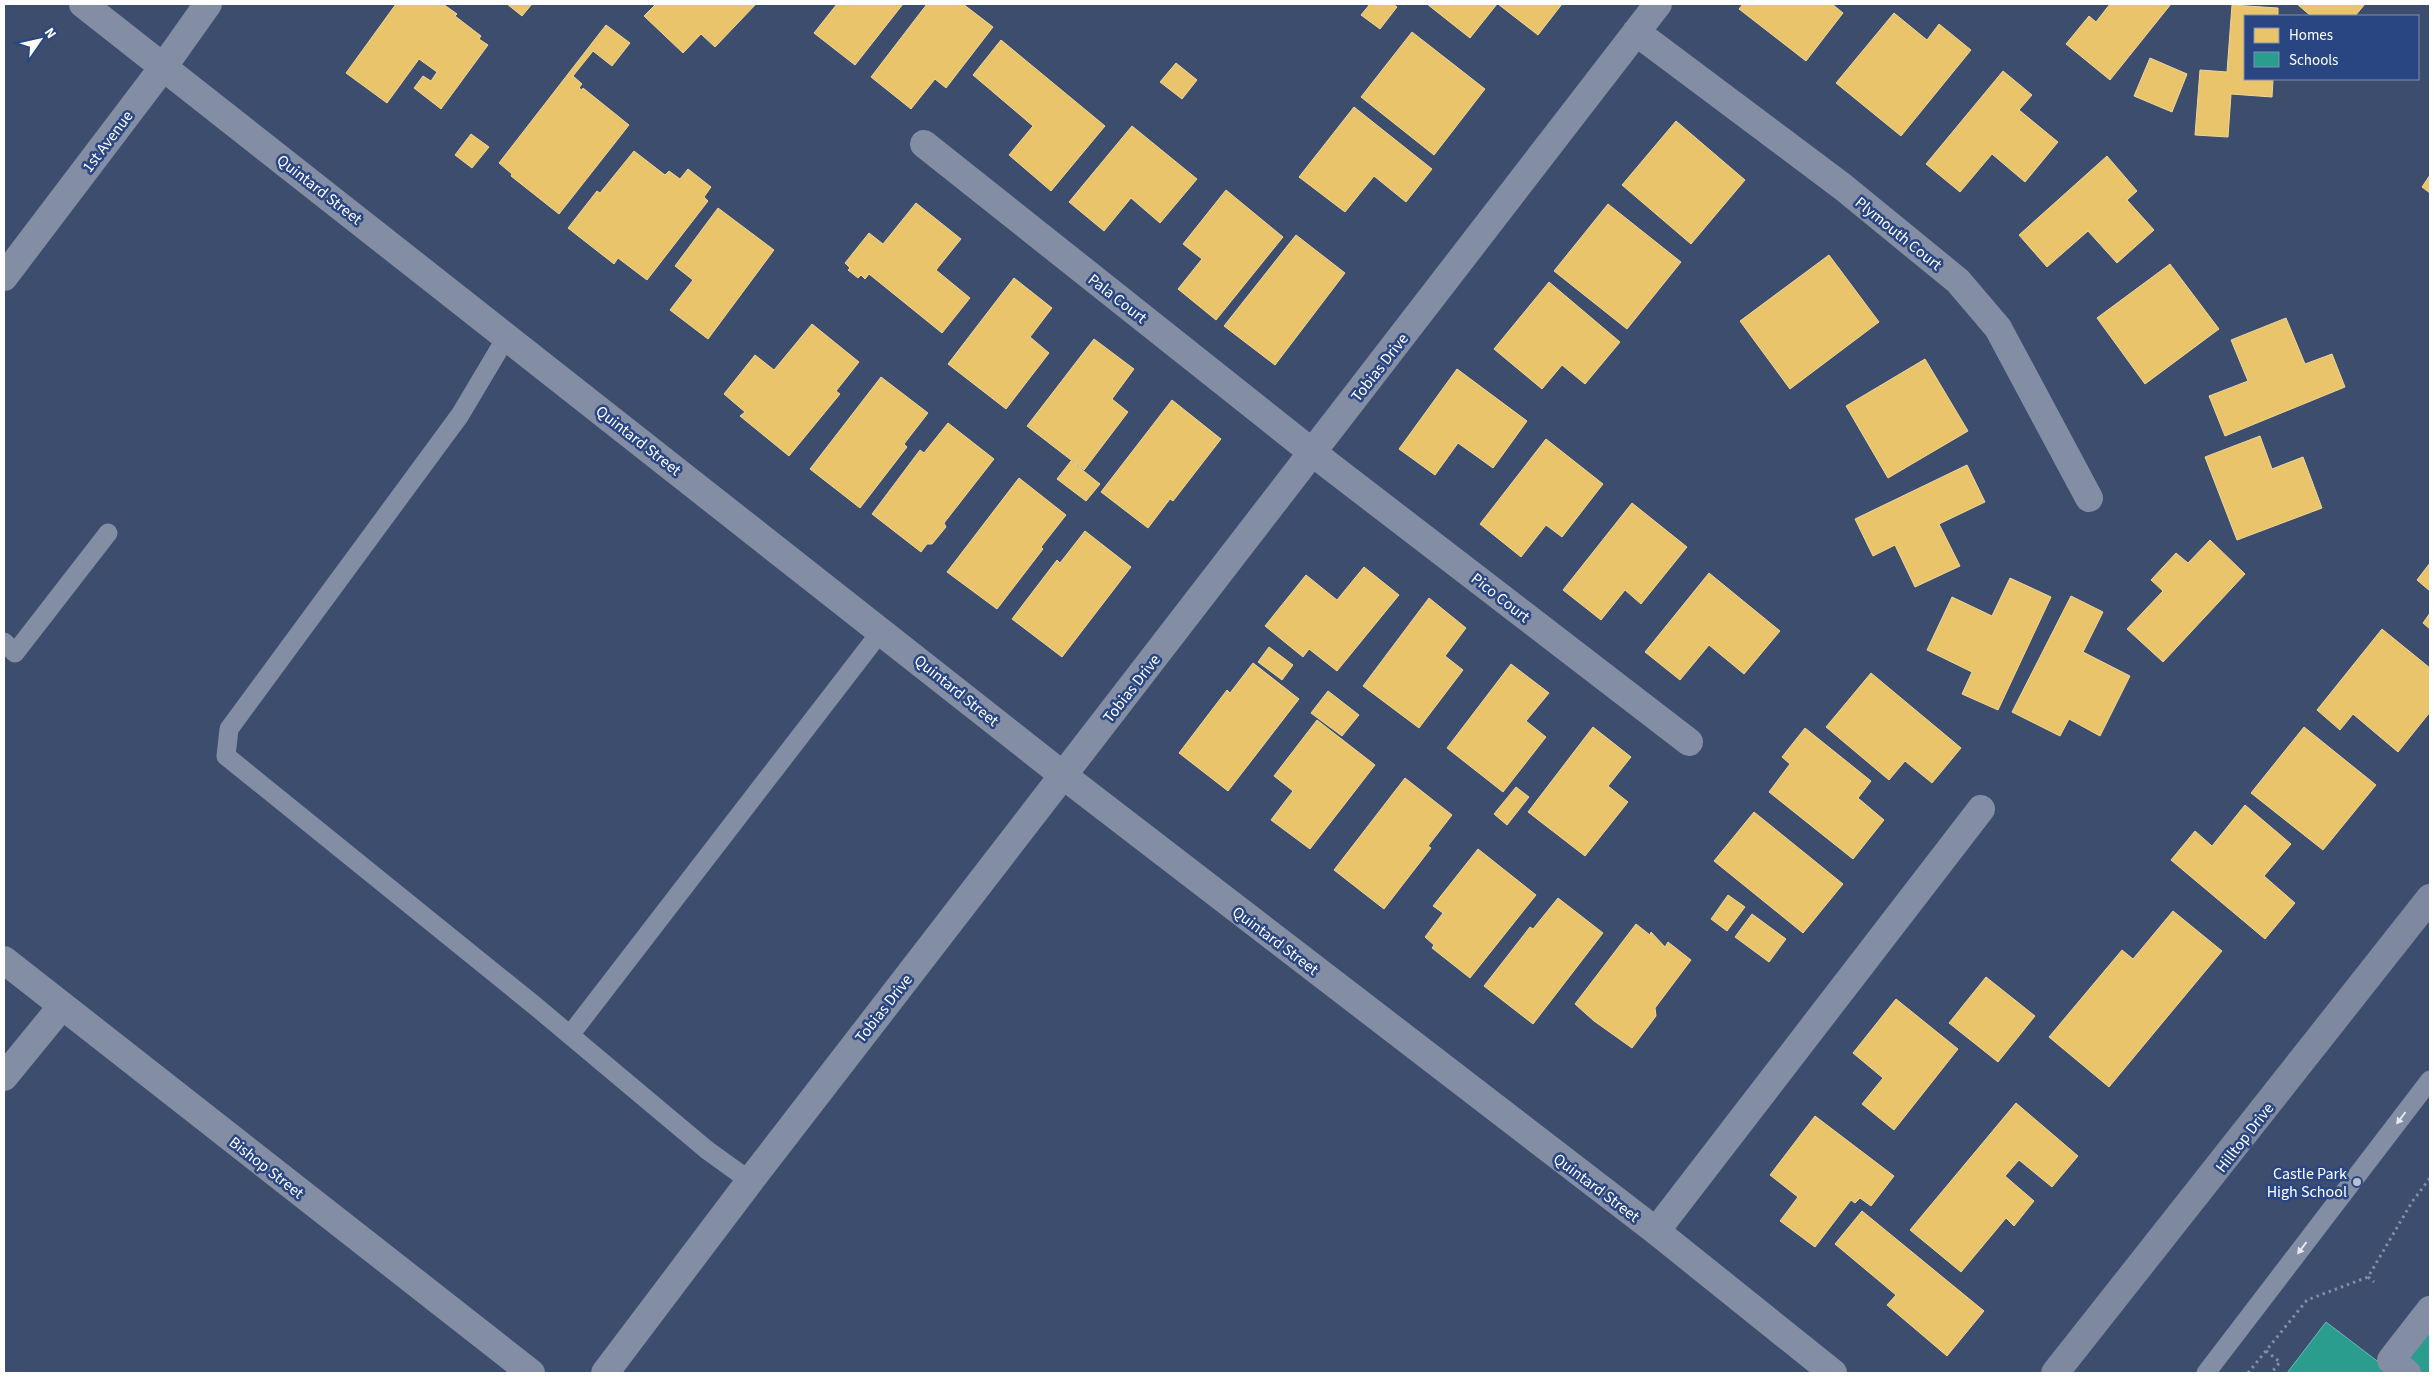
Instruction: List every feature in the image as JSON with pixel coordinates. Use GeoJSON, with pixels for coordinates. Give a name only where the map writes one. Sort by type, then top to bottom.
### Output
{"type":"FeatureCollection","features":[{"type":"Feature","properties":{"kind":"main road","name":"Hilltop Drive"},"geometry":{"type":"LineString","coordinates":[[2055,1373],[2430,898]]}},
{"type":"Feature","properties":{"kind":"street","name":"Quintard Street"},"geometry":{"type":"LineString","coordinates":[[83,4],[882,630],[1064,776],[1656,1231],[1833,1373]]}},
{"type":"Feature","properties":{"kind":"street","name":"1st Avenue"},"geometry":{"type":"LineString","coordinates":[[4,276],[164,66],[208,4]]}},
{"type":"Feature","properties":{"kind":"street","name":"Tobias Drive"},"geometry":{"type":"LineString","coordinates":[[606,1373],[750,1180],[1064,776],[1658,4]]}},
{"type":"Feature","properties":{"kind":"street","name":"Plymouth Court"},"geometry":{"type":"LineString","coordinates":[[1636,32],[1843,187],[1958,281],[1998,328],[2089,498]]}},
{"type":"Feature","properties":{"kind":"street","name":"Pala Court"},"geometry":{"type":"LineString","coordinates":[[924,144],[1313,453]]}},
{"type":"Feature","properties":{"kind":"street","name":"Pico Court"},"geometry":{"type":"LineString","coordinates":[[1313,453],[1689,742]]}},
{"type":"Feature","properties":{"kind":"street"},"geometry":{"type":"LineString","coordinates":[[1656,1231],[1981,809]]}},
{"type":"Feature","properties":{"kind":"street","name":"Bishop Street"},"geometry":{"type":"LineString","coordinates":[[4,960],[531,1373]]}},
{"type":"Feature","properties":{"kind":"street"},"geometry":{"type":"LineString","coordinates":[[4,1077],[62,1006]]}},
{"type":"Feature","properties":{"kind":"street"},"geometry":{"type":"LineString","coordinates":[[2408,1373],[2391,1360],[2430,1310]]}},
{"type":"Feature","properties":{"kind":"lane"},"geometry":{"type":"LineString","coordinates":[[507,336],[460,416],[229,729],[226,756],[570,1035],[707,1150],[750,1180]]}},
{"type":"Feature","properties":{"kind":"lane"},"geometry":{"type":"LineString","coordinates":[[4,642],[16,654],[108,533]]}},
{"type":"Feature","properties":{"kind":"lane"},"geometry":{"type":"LineString","coordinates":[[570,1035],[882,630]]}},
{"type":"Feature","properties":{"kind":"lane"},"geometry":{"type":"LineString","coordinates":[[2206,1373],[2430,1080]]}},
{"type":"Feature","properties":{"kind":"path"},"geometry":{"type":"LineString","coordinates":[[2248,1373],[2307,1300],[2368,1277],[2412,1202],[2430,1178]]}},
{"type":"Feature","properties":{"kind":"path"},"geometry":{"type":"LineString","coordinates":[[2368,1277],[2374,1282]]}},
{"type":"Feature","properties":{"kind":"path"},"geometry":{"type":"LineString","coordinates":[[2266,1351],[2280,1362],[2271,1373]]}},
{"type":"Feature","properties":{"kind":"building: Homes"},"geometry":{"type":"Polygon","coordinates":[[[396,4],[443,4],[457,14],[455,16],[481,36],[479,39],[488,45],[441,109],[414,88],[423,76],[431,81],[437,72],[419,59],[387,103],[346,73],[396,4]]]}},
{"type":"Feature","properties":{"kind":"building: Homes"},"geometry":{"type":"Polygon","coordinates":[[[507,4],[532,4],[522,16],[507,4]]]}},
{"type":"Feature","properties":{"kind":"building: Homes"},"geometry":{"type":"Polygon","coordinates":[[[656,4],[756,4],[715,47],[701,34],[683,53],[644,16],[656,4]]]}},
{"type":"Feature","properties":{"kind":"building: Homes"},"geometry":{"type":"Polygon","coordinates":[[[837,4],[903,4],[855,65],[814,33],[837,4]]]}},
{"type":"Feature","properties":{"kind":"building: Homes"},"geometry":{"type":"Polygon","coordinates":[[[927,4],[963,4],[993,27],[946,88],[935,79],[911,109],[871,77],[927,4]]]}},
{"type":"Feature","properties":{"kind":"building: Homes"},"geometry":{"type":"Polygon","coordinates":[[[1370,4],[1393,4],[1397,7],[1380,29],[1361,15],[1370,4]]]}},
{"type":"Feature","properties":{"kind":"building: Homes"},"geometry":{"type":"Polygon","coordinates":[[[1427,4],[1497,4],[1470,38],[1427,4]]]}},
{"type":"Feature","properties":{"kind":"building: Homes"},"geometry":{"type":"Polygon","coordinates":[[[1498,4],[1562,4],[1538,35],[1498,4]]]}},
{"type":"Feature","properties":{"kind":"building: Homes"},"geometry":{"type":"Polygon","coordinates":[[[1743,4],[1832,4],[1843,13],[1806,61],[1739,9],[1743,4]]]}},
{"type":"Feature","properties":{"kind":"building: Homes"},"geometry":{"type":"Polygon","coordinates":[[[2110,4],[2171,4],[2110,80],[2066,44],[2089,16],[2096,22],[2110,4]]]}},
{"type":"Feature","properties":{"kind":"building: Homes"},"geometry":{"type":"Polygon","coordinates":[[[2297,4],[2365,4],[2356,15],[2310,15],[2297,4]]]}},
{"type":"Feature","properties":{"kind":"building: Homes"},"geometry":{"type":"Polygon","coordinates":[[[2232,5],[2278,8],[2278,15],[2244,15],[2244,80],[2273,80],[2272,97],[2231,94],[2228,137],[2195,135],[2200,70],[2227,72],[2232,5]]]}},
{"type":"Feature","properties":{"kind":"building: Homes"},"geometry":{"type":"Polygon","coordinates":[[[1894,13],[1927,40],[1939,24],[1971,50],[1901,136],[1836,83],[1894,13]]]}},
{"type":"Feature","properties":{"kind":"building: Homes"},"geometry":{"type":"Polygon","coordinates":[[[606,25],[630,43],[612,66],[593,51],[573,76],[582,84],[579,88],[582,90],[583,88],[629,125],[559,214],[511,176],[512,174],[499,163],[606,25]]]}},
{"type":"Feature","properties":{"kind":"building: Homes"},"geometry":{"type":"Polygon","coordinates":[[[1412,32],[1485,89],[1434,155],[1361,97],[1412,32]]]}},
{"type":"Feature","properties":{"kind":"building: Homes"},"geometry":{"type":"Polygon","coordinates":[[[1001,40],[1105,126],[1051,191],[1009,155],[1033,126],[973,75],[1001,40]]]}},
{"type":"Feature","properties":{"kind":"building: Homes"},"geometry":{"type":"Polygon","coordinates":[[[2150,58],[2187,74],[2172,112],[2134,96],[2150,58]]]}},
{"type":"Feature","properties":{"kind":"building: Homes"},"geometry":{"type":"Polygon","coordinates":[[[1176,63],[1197,80],[1182,99],[1160,82],[1176,63]]]}},
{"type":"Feature","properties":{"kind":"building: Homes"},"geometry":{"type":"Polygon","coordinates":[[[2003,71],[2032,95],[2019,110],[2058,142],[2025,182],[1992,154],[1960,192],[1926,164],[2003,71]]]}},
{"type":"Feature","properties":{"kind":"building: Homes"},"geometry":{"type":"Polygon","coordinates":[[[1354,107],[1432,169],[1406,202],[1374,176],[1345,212],[1299,177],[1354,107]]]}},
{"type":"Feature","properties":{"kind":"building: Homes"},"geometry":{"type":"Polygon","coordinates":[[[1676,121],[1745,180],[1691,244],[1622,185],[1676,121]]]}},
{"type":"Feature","properties":{"kind":"building: Homes"},"geometry":{"type":"Polygon","coordinates":[[[1132,126],[1197,179],[1160,223],[1131,198],[1104,231],[1069,202],[1132,126]]]}},
{"type":"Feature","properties":{"kind":"building: Homes"},"geometry":{"type":"Polygon","coordinates":[[[471,134],[489,147],[472,168],[455,155],[471,134]]]}},
{"type":"Feature","properties":{"kind":"building: Homes"},"geometry":{"type":"Polygon","coordinates":[[[634,151],[665,175],[669,171],[680,179],[688,169],[711,187],[704,197],[708,201],[647,280],[618,258],[614,264],[568,228],[597,191],[600,193],[634,151]]]}},
{"type":"Feature","properties":{"kind":"building: Homes"},"geometry":{"type":"Polygon","coordinates":[[[2107,156],[2137,191],[2127,200],[2154,230],[2117,263],[2088,231],[2047,267],[2019,235],[2107,156]]]}},
{"type":"Feature","properties":{"kind":"building: Homes"},"geometry":{"type":"Polygon","coordinates":[[[2430,175],[2430,193],[2422,187],[2430,175]]]}},
{"type":"Feature","properties":{"kind":"building: Homes"},"geometry":{"type":"Polygon","coordinates":[[[1226,190],[1283,237],[1216,320],[1178,289],[1202,259],[1183,244],[1226,190]]]}},
{"type":"Feature","properties":{"kind":"building: Homes"},"geometry":{"type":"Polygon","coordinates":[[[916,203],[961,239],[936,270],[970,298],[942,333],[869,274],[865,279],[861,275],[858,278],[848,270],[850,268],[845,263],[869,233],[883,244],[916,203]]]}},
{"type":"Feature","properties":{"kind":"building: Homes"},"geometry":{"type":"Polygon","coordinates":[[[1608,204],[1681,262],[1627,329],[1554,271],[1608,204]]]}},
{"type":"Feature","properties":{"kind":"building: Homes"},"geometry":{"type":"Polygon","coordinates":[[[718,208],[774,250],[708,339],[670,310],[693,280],[675,266],[718,208]]]}},
{"type":"Feature","properties":{"kind":"building: Homes"},"geometry":{"type":"Polygon","coordinates":[[[1296,235],[1345,273],[1275,365],[1224,326],[1296,235]]]}},
{"type":"Feature","properties":{"kind":"building: Homes"},"geometry":{"type":"Polygon","coordinates":[[[1829,255],[1879,322],[1790,389],[1740,321],[1829,255]]]}},
{"type":"Feature","properties":{"kind":"building: Homes"},"geometry":{"type":"Polygon","coordinates":[[[2170,264],[2219,329],[2145,384],[2097,318],[2170,264]]]}},
{"type":"Feature","properties":{"kind":"building: Homes"},"geometry":{"type":"Polygon","coordinates":[[[1014,278],[1052,308],[1030,337],[1049,353],[1006,409],[948,364],[1014,278]]]}},
{"type":"Feature","properties":{"kind":"building: Homes"},"geometry":{"type":"Polygon","coordinates":[[[1549,282],[1620,342],[1585,384],[1562,365],[1542,389],[1494,349],[1549,282]]]}},
{"type":"Feature","properties":{"kind":"building: Homes"},"geometry":{"type":"Polygon","coordinates":[[[2286,318],[2305,364],[2332,354],[2345,387],[2225,436],[2209,396],[2248,381],[2231,340],[2286,318]]]}},
{"type":"Feature","properties":{"kind":"building: Homes"},"geometry":{"type":"Polygon","coordinates":[[[812,324],[859,362],[836,391],[840,394],[789,456],[740,416],[745,412],[724,394],[755,355],[774,370],[812,324]]]}},
{"type":"Feature","properties":{"kind":"building: Homes"},"geometry":{"type":"Polygon","coordinates":[[[1094,339],[1134,369],[1112,399],[1128,412],[1084,470],[1027,426],[1094,339]]]}},
{"type":"Feature","properties":{"kind":"building: Homes"},"geometry":{"type":"Polygon","coordinates":[[[1925,359],[1968,431],[1888,478],[1846,406],[1925,359]]]}},
{"type":"Feature","properties":{"kind":"building: Homes"},"geometry":{"type":"Polygon","coordinates":[[[1457,369],[1527,421],[1493,468],[1458,443],[1435,475],[1399,449],[1457,369]]]}},
{"type":"Feature","properties":{"kind":"building: Homes"},"geometry":{"type":"Polygon","coordinates":[[[881,377],[928,413],[904,444],[907,447],[860,508],[810,469],[881,377]]]}},
{"type":"Feature","properties":{"kind":"building: Homes"},"geometry":{"type":"Polygon","coordinates":[[[1172,400],[1221,439],[1173,501],[1170,499],[1148,528],[1101,492],[1172,400]]]}},
{"type":"Feature","properties":{"kind":"building: Homes"},"geometry":{"type":"Polygon","coordinates":[[[948,423],[994,459],[944,523],[946,527],[932,544],[927,544],[921,552],[872,514],[920,450],[924,453],[948,423]]]}},
{"type":"Feature","properties":{"kind":"building: Homes"},"geometry":{"type":"Polygon","coordinates":[[[2260,436],[2272,469],[2303,457],[2322,508],[2237,540],[2205,457],[2260,436]]]}},
{"type":"Feature","properties":{"kind":"building: Homes"},"geometry":{"type":"Polygon","coordinates":[[[1546,439],[1603,484],[1562,537],[1546,525],[1521,557],[1480,524],[1546,439]]]}},
{"type":"Feature","properties":{"kind":"building: Homes"},"geometry":{"type":"Polygon","coordinates":[[[1071,461],[1100,484],[1086,501],[1057,479],[1071,461]]]}},
{"type":"Feature","properties":{"kind":"building: Homes"},"geometry":{"type":"Polygon","coordinates":[[[1967,465],[1985,502],[1939,524],[1960,566],[1915,587],[1895,545],[1873,556],[1855,519],[1967,465]]]}},
{"type":"Feature","properties":{"kind":"building: Homes"},"geometry":{"type":"Polygon","coordinates":[[[1019,478],[1066,515],[1041,547],[1043,549],[997,609],[947,572],[1019,478]]]}},
{"type":"Feature","properties":{"kind":"building: Homes"},"geometry":{"type":"Polygon","coordinates":[[[1632,503],[1687,547],[1641,604],[1625,590],[1601,620],[1563,590],[1632,503]]]}},
{"type":"Feature","properties":{"kind":"building: Homes"},"geometry":{"type":"Polygon","coordinates":[[[1085,531],[1131,567],[1062,657],[1012,619],[1057,560],[1060,563],[1085,531]]]}},
{"type":"Feature","properties":{"kind":"building: Homes"},"geometry":{"type":"Polygon","coordinates":[[[2210,540],[2245,574],[2163,662],[2127,629],[2163,591],[2151,580],[2176,553],[2188,563],[2210,540]]]}},
{"type":"Feature","properties":{"kind":"building: Homes"},"geometry":{"type":"Polygon","coordinates":[[[2430,563],[2430,591],[2417,580],[2430,563]]]}},
{"type":"Feature","properties":{"kind":"building: Homes"},"geometry":{"type":"Polygon","coordinates":[[[1364,567],[1399,595],[1337,671],[1309,649],[1303,657],[1265,626],[1306,575],[1337,600],[1364,567]]]}},
{"type":"Feature","properties":{"kind":"building: Homes"},"geometry":{"type":"Polygon","coordinates":[[[1709,573],[1780,631],[1744,674],[1709,645],[1680,680],[1645,652],[1709,573]]]}},
{"type":"Feature","properties":{"kind":"building: Homes"},"geometry":{"type":"Polygon","coordinates":[[[2010,578],[2051,597],[1998,710],[1962,694],[1972,672],[1927,650],[1952,597],[1992,616],[2010,578]]]}},
{"type":"Feature","properties":{"kind":"building: Homes"},"geometry":{"type":"Polygon","coordinates":[[[2071,596],[2103,612],[2083,652],[2130,676],[2100,736],[2069,719],[2060,736],[2012,712],[2071,596]]]}},
{"type":"Feature","properties":{"kind":"building: Homes"},"geometry":{"type":"Polygon","coordinates":[[[1429,598],[1466,628],[1445,656],[1463,670],[1419,728],[1363,686],[1429,598]]]}},
{"type":"Feature","properties":{"kind":"building: Homes"},"geometry":{"type":"Polygon","coordinates":[[[2430,613],[2430,629],[2423,623],[2430,613]]]}},
{"type":"Feature","properties":{"kind":"building: Homes"},"geometry":{"type":"Polygon","coordinates":[[[2382,629],[2430,668],[2430,712],[2398,752],[2353,714],[2340,730],[2317,710],[2382,629]]]}},
{"type":"Feature","properties":{"kind":"building: Homes"},"geometry":{"type":"Polygon","coordinates":[[[1269,647],[1293,665],[1282,680],[1258,662],[1269,647]]]}},
{"type":"Feature","properties":{"kind":"building: Homes"},"geometry":{"type":"Polygon","coordinates":[[[1253,663],[1299,699],[1228,791],[1179,753],[1227,690],[1230,693],[1253,663]]]}},
{"type":"Feature","properties":{"kind":"building: Homes"},"geometry":{"type":"Polygon","coordinates":[[[1511,664],[1549,693],[1526,721],[1546,737],[1503,792],[1447,748],[1511,664]]]}},
{"type":"Feature","properties":{"kind":"building: Homes"},"geometry":{"type":"Polygon","coordinates":[[[1871,673],[1961,748],[1932,783],[1905,761],[1889,780],[1826,727],[1871,673]]]}},
{"type":"Feature","properties":{"kind":"building: Homes"},"geometry":{"type":"Polygon","coordinates":[[[1328,691],[1359,715],[1342,736],[1311,713],[1328,691]]]}},
{"type":"Feature","properties":{"kind":"building: Homes"},"geometry":{"type":"Polygon","coordinates":[[[1317,720],[1375,765],[1310,849],[1271,820],[1293,791],[1274,776],[1317,720]]]}},
{"type":"Feature","properties":{"kind":"building: Homes"},"geometry":{"type":"Polygon","coordinates":[[[1593,727],[1631,757],[1608,786],[1628,802],[1585,856],[1528,812],[1593,727]]]}},
{"type":"Feature","properties":{"kind":"building: Homes"},"geometry":{"type":"Polygon","coordinates":[[[2304,727],[2376,785],[2323,850],[2251,793],[2304,727]]]}},
{"type":"Feature","properties":{"kind":"building: Homes"},"geometry":{"type":"Polygon","coordinates":[[[1805,728],[1871,781],[1858,798],[1884,820],[1853,859],[1769,792],[1790,764],[1782,757],[1805,728]]]}},
{"type":"Feature","properties":{"kind":"building: Homes"},"geometry":{"type":"Polygon","coordinates":[[[1405,778],[1452,815],[1428,846],[1431,848],[1384,909],[1334,870],[1405,778]]]}},
{"type":"Feature","properties":{"kind":"building: Homes"},"geometry":{"type":"Polygon","coordinates":[[[1516,787],[1529,797],[1507,825],[1494,814],[1516,787]]]}},
{"type":"Feature","properties":{"kind":"building: Homes"},"geometry":{"type":"Polygon","coordinates":[[[2245,805],[2291,844],[2264,876],[2295,903],[2265,939],[2171,860],[2195,831],[2212,846],[2245,805]]]}},
{"type":"Feature","properties":{"kind":"building: Homes"},"geometry":{"type":"Polygon","coordinates":[[[1754,812],[1843,884],[1803,933],[1714,861],[1754,812]]]}},
{"type":"Feature","properties":{"kind":"building: Homes"},"geometry":{"type":"Polygon","coordinates":[[[1478,849],[1536,895],[1470,978],[1432,948],[1434,945],[1425,937],[1443,913],[1433,906],[1478,849]]]}},
{"type":"Feature","properties":{"kind":"building: Homes"},"geometry":{"type":"Polygon","coordinates":[[[1728,895],[1745,907],[1727,931],[1711,919],[1728,895]]]}},
{"type":"Feature","properties":{"kind":"building: Homes"},"geometry":{"type":"Polygon","coordinates":[[[1558,898],[1603,933],[1533,1024],[1484,986],[1530,927],[1533,929],[1558,898]]]}},
{"type":"Feature","properties":{"kind":"building: Homes"},"geometry":{"type":"Polygon","coordinates":[[[2173,911],[2222,951],[2109,1087],[2049,1037],[2122,950],[2133,959],[2173,911]]]}},
{"type":"Feature","properties":{"kind":"building: Homes"},"geometry":{"type":"Polygon","coordinates":[[[1752,914],[1786,939],[1769,962],[1735,937],[1752,914]]]}},
{"type":"Feature","properties":{"kind":"building: Homes"},"geometry":{"type":"Polygon","coordinates":[[[1636,924],[1650,935],[1651,932],[1665,947],[1668,942],[1691,960],[1655,1008],[1656,1016],[1632,1048],[1594,1021],[1575,1004],[1636,924]]]}},
{"type":"Feature","properties":{"kind":"building: Homes"},"geometry":{"type":"Polygon","coordinates":[[[1986,977],[2035,1016],[1998,1062],[1949,1023],[1986,977]]]}},
{"type":"Feature","properties":{"kind":"building: Homes"},"geometry":{"type":"Polygon","coordinates":[[[1896,999],[1958,1049],[1894,1130],[1862,1104],[1883,1078],[1853,1053],[1896,999]]]}},
{"type":"Feature","properties":{"kind":"building: Homes"},"geometry":{"type":"Polygon","coordinates":[[[2016,1103],[2078,1156],[2052,1187],[2019,1160],[2005,1176],[2034,1201],[2014,1226],[2006,1218],[1961,1272],[1910,1230],[2016,1103]]]}},
{"type":"Feature","properties":{"kind":"building: Homes"},"geometry":{"type":"Polygon","coordinates":[[[1815,1116],[1894,1176],[1871,1206],[1860,1198],[1855,1203],[1851,1200],[1815,1247],[1780,1221],[1798,1197],[1770,1175],[1815,1116]]]}},
{"type":"Feature","properties":{"kind":"building: Homes"},"geometry":{"type":"Polygon","coordinates":[[[1862,1211],[1984,1311],[1947,1356],[1887,1305],[1896,1295],[1835,1244],[1862,1211]]]}},
{"type":"Feature","properties":{"kind":"building: Schools"},"geometry":{"type":"Polygon","coordinates":[[[2430,1313],[2430,1373],[2393,1373],[2430,1313]]]}},
{"type":"Feature","properties":{"kind":"building: Schools"},"geometry":{"type":"Polygon","coordinates":[[[2326,1322],[2393,1373],[2287,1373],[2326,1322]]]}},
{"type":"Feature","properties":{"kind":"place","name":"Castle Park High School"},"geometry":{"type":"Point","coordinates":[2357,1182]}}]}
